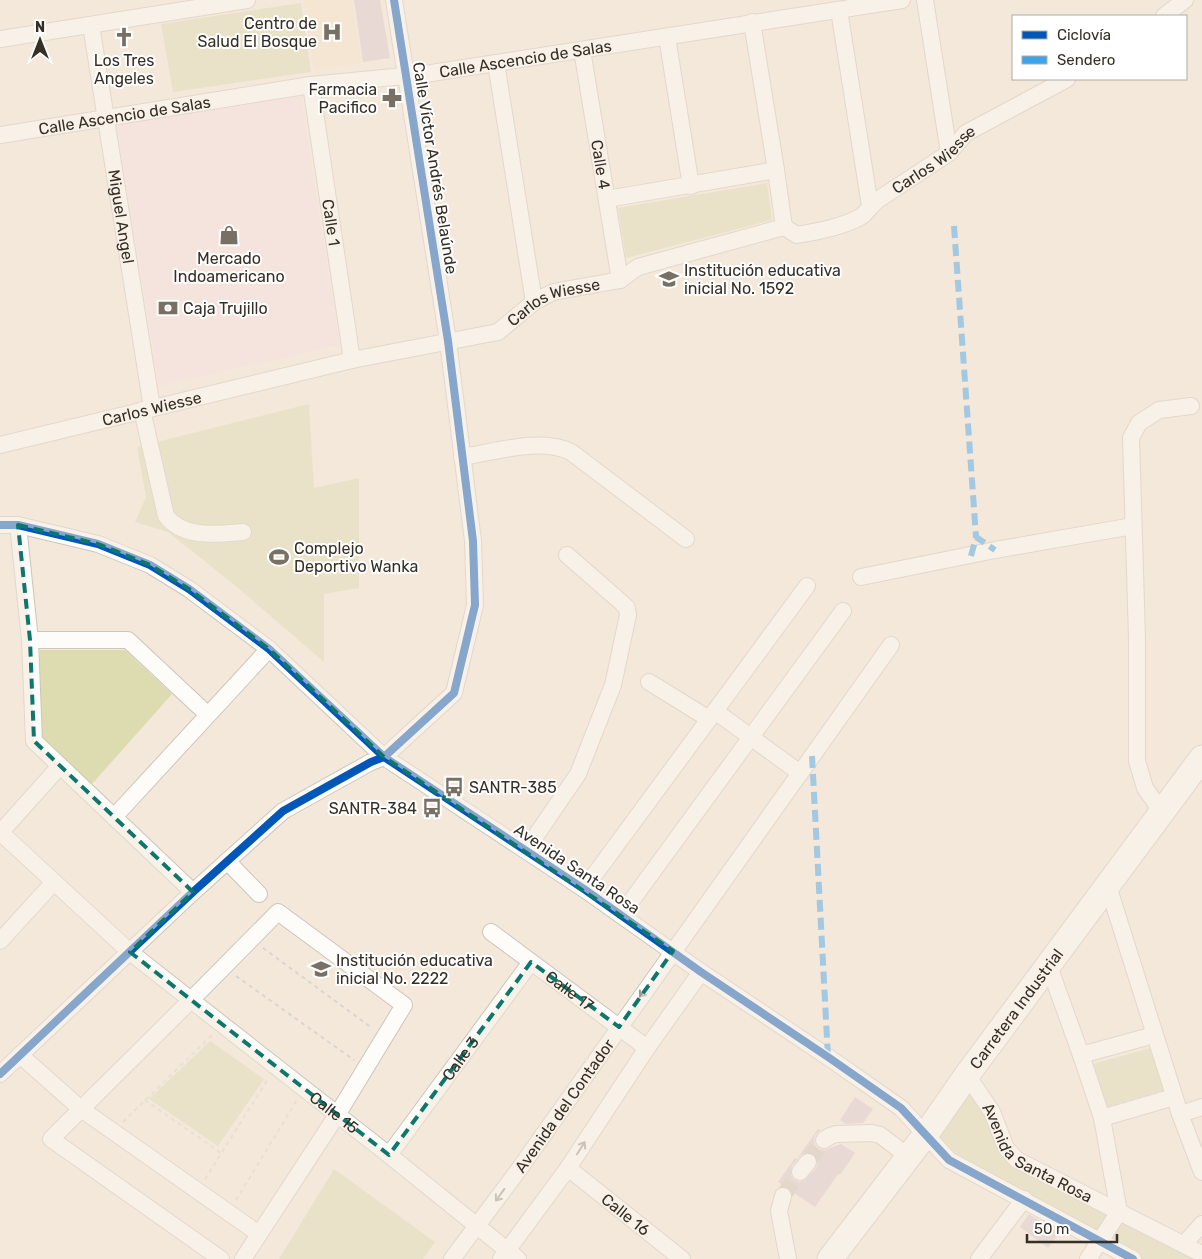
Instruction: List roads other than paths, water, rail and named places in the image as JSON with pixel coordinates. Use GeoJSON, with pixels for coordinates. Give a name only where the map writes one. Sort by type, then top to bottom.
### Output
{"type":"FeatureCollection","features":[{"type":"Feature","properties":{"kind":"highway","name":"Carretera Industrial"},"geometry":{"type":"LineString","coordinates":[[830,1259],[909,1157],[967,1075],[1202,758]]}},
{"type":"Feature","properties":{"kind":"street"},"geometry":{"type":"LineString","coordinates":[[0,39],[247,0]]}},
{"type":"Feature","properties":{"kind":"street","name":"Calle Víctor Andrés Belaúnde"},"geometry":{"type":"LineString","coordinates":[[0,1074],[282,811],[371,762],[384,757],[454,693],[474,605],[473,541],[448,341],[394,0]]}},
{"type":"Feature","properties":{"kind":"street","name":"Calle Ascencio de Salas"},"geometry":{"type":"LineString","coordinates":[[0,135],[312,85],[406,76],[902,0]]}},
{"type":"Feature","properties":{"kind":"street"},"geometry":{"type":"LineString","coordinates":[[925,0],[949,153]]}},
{"type":"Feature","properties":{"kind":"street"},"geometry":{"type":"LineString","coordinates":[[1165,15],[1185,0]]}},
{"type":"Feature","properties":{"kind":"street"},"geometry":{"type":"LineString","coordinates":[[838,10],[870,206]]}},
{"type":"Feature","properties":{"kind":"street"},"geometry":{"type":"LineString","coordinates":[[752,22],[784,227]]}},
{"type":"Feature","properties":{"kind":"street","name":"Miguel Angel"},"geometry":{"type":"LineString","coordinates":[[91,25],[106,117],[147,409],[166,516],[171,523],[189,531],[211,535],[243,532]]}},
{"type":"Feature","properties":{"kind":"street"},"geometry":{"type":"LineString","coordinates":[[666,36],[691,186]]}},
{"type":"Feature","properties":{"kind":"street","name":"Calle 4"},"geometry":{"type":"LineString","coordinates":[[582,50],[620,280]]}},
{"type":"Feature","properties":{"kind":"street"},"geometry":{"type":"LineString","coordinates":[[496,63],[534,302]]}},
{"type":"Feature","properties":{"kind":"street","name":"Carlos Wiesse"},"geometry":{"type":"LineString","coordinates":[[0,445],[352,360],[498,332],[534,302],[553,292],[620,280],[638,267],[784,227],[798,235],[830,229],[864,215],[870,206],[949,153],[966,133],[1065,80]]}},
{"type":"Feature","properties":{"kind":"street","name":"Calle 1"},"geometry":{"type":"LineString","coordinates":[[312,85],[352,360]]}},
{"type":"Feature","properties":{"kind":"street"},"geometry":{"type":"LineString","coordinates":[[607,199],[776,170]]}},
{"type":"Feature","properties":{"kind":"street"},"geometry":{"type":"LineString","coordinates":[[1162,812],[1145,788],[1137,761],[1137,638],[1131,438],[1139,422],[1159,410],[1191,406]]}},
{"type":"Feature","properties":{"kind":"street"},"geometry":{"type":"LineString","coordinates":[[462,457],[537,445],[559,447],[571,452],[686,539]]}},
{"type":"Feature","properties":{"kind":"street","name":"Avenida Santa Rosa"},"geometry":{"type":"LineString","coordinates":[[0,525],[18,526],[98,544],[150,565],[190,588],[269,649],[384,757],[584,889],[701,972],[828,1056],[893,1102],[901,1108],[949,1160],[1133,1259]]}},
{"type":"Feature","properties":{"kind":"street"},"geometry":{"type":"LineString","coordinates":[[18,526],[30,640],[34,741],[193,892]]}},
{"type":"Feature","properties":{"kind":"street"},"geometry":{"type":"LineString","coordinates":[[861,577],[995,550],[1133,526]]}},
{"type":"Feature","properties":{"kind":"street"},"geometry":{"type":"LineString","coordinates":[[526,850],[578,774],[613,685],[628,615],[627,608],[622,603],[567,555]]}},
{"type":"Feature","properties":{"kind":"street"},"geometry":{"type":"LineString","coordinates":[[584,889],[807,586]]}},
{"type":"Feature","properties":{"kind":"street"},"geometry":{"type":"LineString","coordinates":[[621,915],[843,611]]}},
{"type":"Feature","properties":{"kind":"street"},"geometry":{"type":"LineString","coordinates":[[30,640],[128,640],[207,714]]}},
{"type":"Feature","properties":{"kind":"street","name":"Avenida del Contador"},"geometry":{"type":"LineString","coordinates":[[452,1259],[478,1226],[891,645]]}},
{"type":"Feature","properties":{"kind":"street"},"geometry":{"type":"LineString","coordinates":[[114,817],[269,649]]}},
{"type":"Feature","properties":{"kind":"street"},"geometry":{"type":"LineString","coordinates":[[649,682],[750,737],[800,773]]}},
{"type":"Feature","properties":{"kind":"street"},"geometry":{"type":"LineString","coordinates":[[0,832],[60,766]]}},
{"type":"Feature","properties":{"kind":"street","name":"Calle 15"},"geometry":{"type":"LineString","coordinates":[[0,832],[130,952],[478,1226],[509,1256]]}},
{"type":"Feature","properties":{"kind":"street"},"geometry":{"type":"LineString","coordinates":[[227,861],[259,894]]}},
{"type":"Feature","properties":{"kind":"street"},"geometry":{"type":"LineString","coordinates":[[0,941],[54,882]]}},
{"type":"Feature","properties":{"kind":"street"},"geometry":{"type":"LineString","coordinates":[[1108,886],[1174,1097],[1202,1172]]}},
{"type":"Feature","properties":{"kind":"street"},"geometry":{"type":"LineString","coordinates":[[222,1259],[51,1139],[278,912],[404,1005],[337,1115],[243,1259]]}},
{"type":"Feature","properties":{"kind":"street","name":"Calle 17"},"geometry":{"type":"LineString","coordinates":[[491,932],[646,1048]]}},
{"type":"Feature","properties":{"kind":"street","name":"Calle 3"},"geometry":{"type":"LineString","coordinates":[[389,1155],[531,962]]}},
{"type":"Feature","properties":{"kind":"street"},"geometry":{"type":"LineString","coordinates":[[1049,966],[1102,1118],[1119,1212],[1088,1259]]}},
{"type":"Feature","properties":{"kind":"street"},"geometry":{"type":"LineString","coordinates":[[509,1256],[646,1048],[701,972]]}},
{"type":"Feature","properties":{"kind":"street"},"geometry":{"type":"LineString","coordinates":[[1081,1055],[1154,1035]]}},
{"type":"Feature","properties":{"kind":"street"},"geometry":{"type":"LineString","coordinates":[[20,1055],[81,1109],[258,1234]]}},
{"type":"Feature","properties":{"kind":"street","name":"Avenida Santa Rosa"},"geometry":{"type":"LineString","coordinates":[[967,1075],[992,1112],[1006,1148],[1017,1160],[1202,1254]]}},
{"type":"Feature","properties":{"kind":"street"},"geometry":{"type":"LineString","coordinates":[[1102,1118],[1174,1097]]}},
{"type":"Feature","properties":{"kind":"street"},"geometry":{"type":"LineString","coordinates":[[1180,1114],[1202,1107]]}},
{"type":"Feature","properties":{"kind":"street"},"geometry":{"type":"LineString","coordinates":[[824,1140],[836,1134],[872,1133],[880,1135],[909,1157]]}},
{"type":"Feature","properties":{"kind":"street","name":"Calle 16"},"geometry":{"type":"LineString","coordinates":[[568,1168],[682,1259]]}},
{"type":"Feature","properties":{"kind":"street"},"geometry":{"type":"LineString","coordinates":[[783,1196],[779,1211],[788,1259]]}},
{"type":"Feature","properties":{"kind":"street"},"geometry":{"type":"LineString","coordinates":[[979,1259],[1024,1199]]}},
{"type":"Feature","properties":{"kind":"street"},"geometry":{"type":"LineString","coordinates":[[1184,1244],[1202,1224]]}},
{"type":"Feature","properties":{"kind":"tunnel"},"geometry":{"type":"LineString","coordinates":[[808,1162],[824,1140]]}},
{"type":"Feature","properties":{"kind":"tunnel"},"geometry":{"type":"LineString","coordinates":[[783,1196],[800,1172]]}},
{"type":"Feature","properties":{"kind":"place","name":"Centro de Salud El Bosque"},"geometry":{"type":"Point","coordinates":[332,32]}},
{"type":"Feature","properties":{"kind":"place","name":"Los Tres Angeles"},"geometry":{"type":"Point","coordinates":[124,37]}},
{"type":"Feature","properties":{"kind":"place","name":"Farmacia Pacifico"},"geometry":{"type":"Point","coordinates":[392,98]}},
{"type":"Feature","properties":{"kind":"place","name":"Mercado Indoamericano"},"geometry":{"type":"Point","coordinates":[229,235]}},
{"type":"Feature","properties":{"kind":"place","name":"Institución educativa inicial No. 1592"},"geometry":{"type":"Point","coordinates":[669,279]}},
{"type":"Feature","properties":{"kind":"place","name":"Caja Trujillo"},"geometry":{"type":"Point","coordinates":[168,308]}},
{"type":"Feature","properties":{"kind":"place","name":"Complejo Deportivo Wanka"},"geometry":{"type":"Point","coordinates":[279,557]}},
{"type":"Feature","properties":{"kind":"place","name":"SANTR-385"},"geometry":{"type":"Point","coordinates":[454,787]}},
{"type":"Feature","properties":{"kind":"place","name":"SANTR-384"},"geometry":{"type":"Point","coordinates":[432,808]}},
{"type":"Feature","properties":{"kind":"place","name":"Institución educativa inicial No. 2222"},"geometry":{"type":"Point","coordinates":[321,969]}}]}
